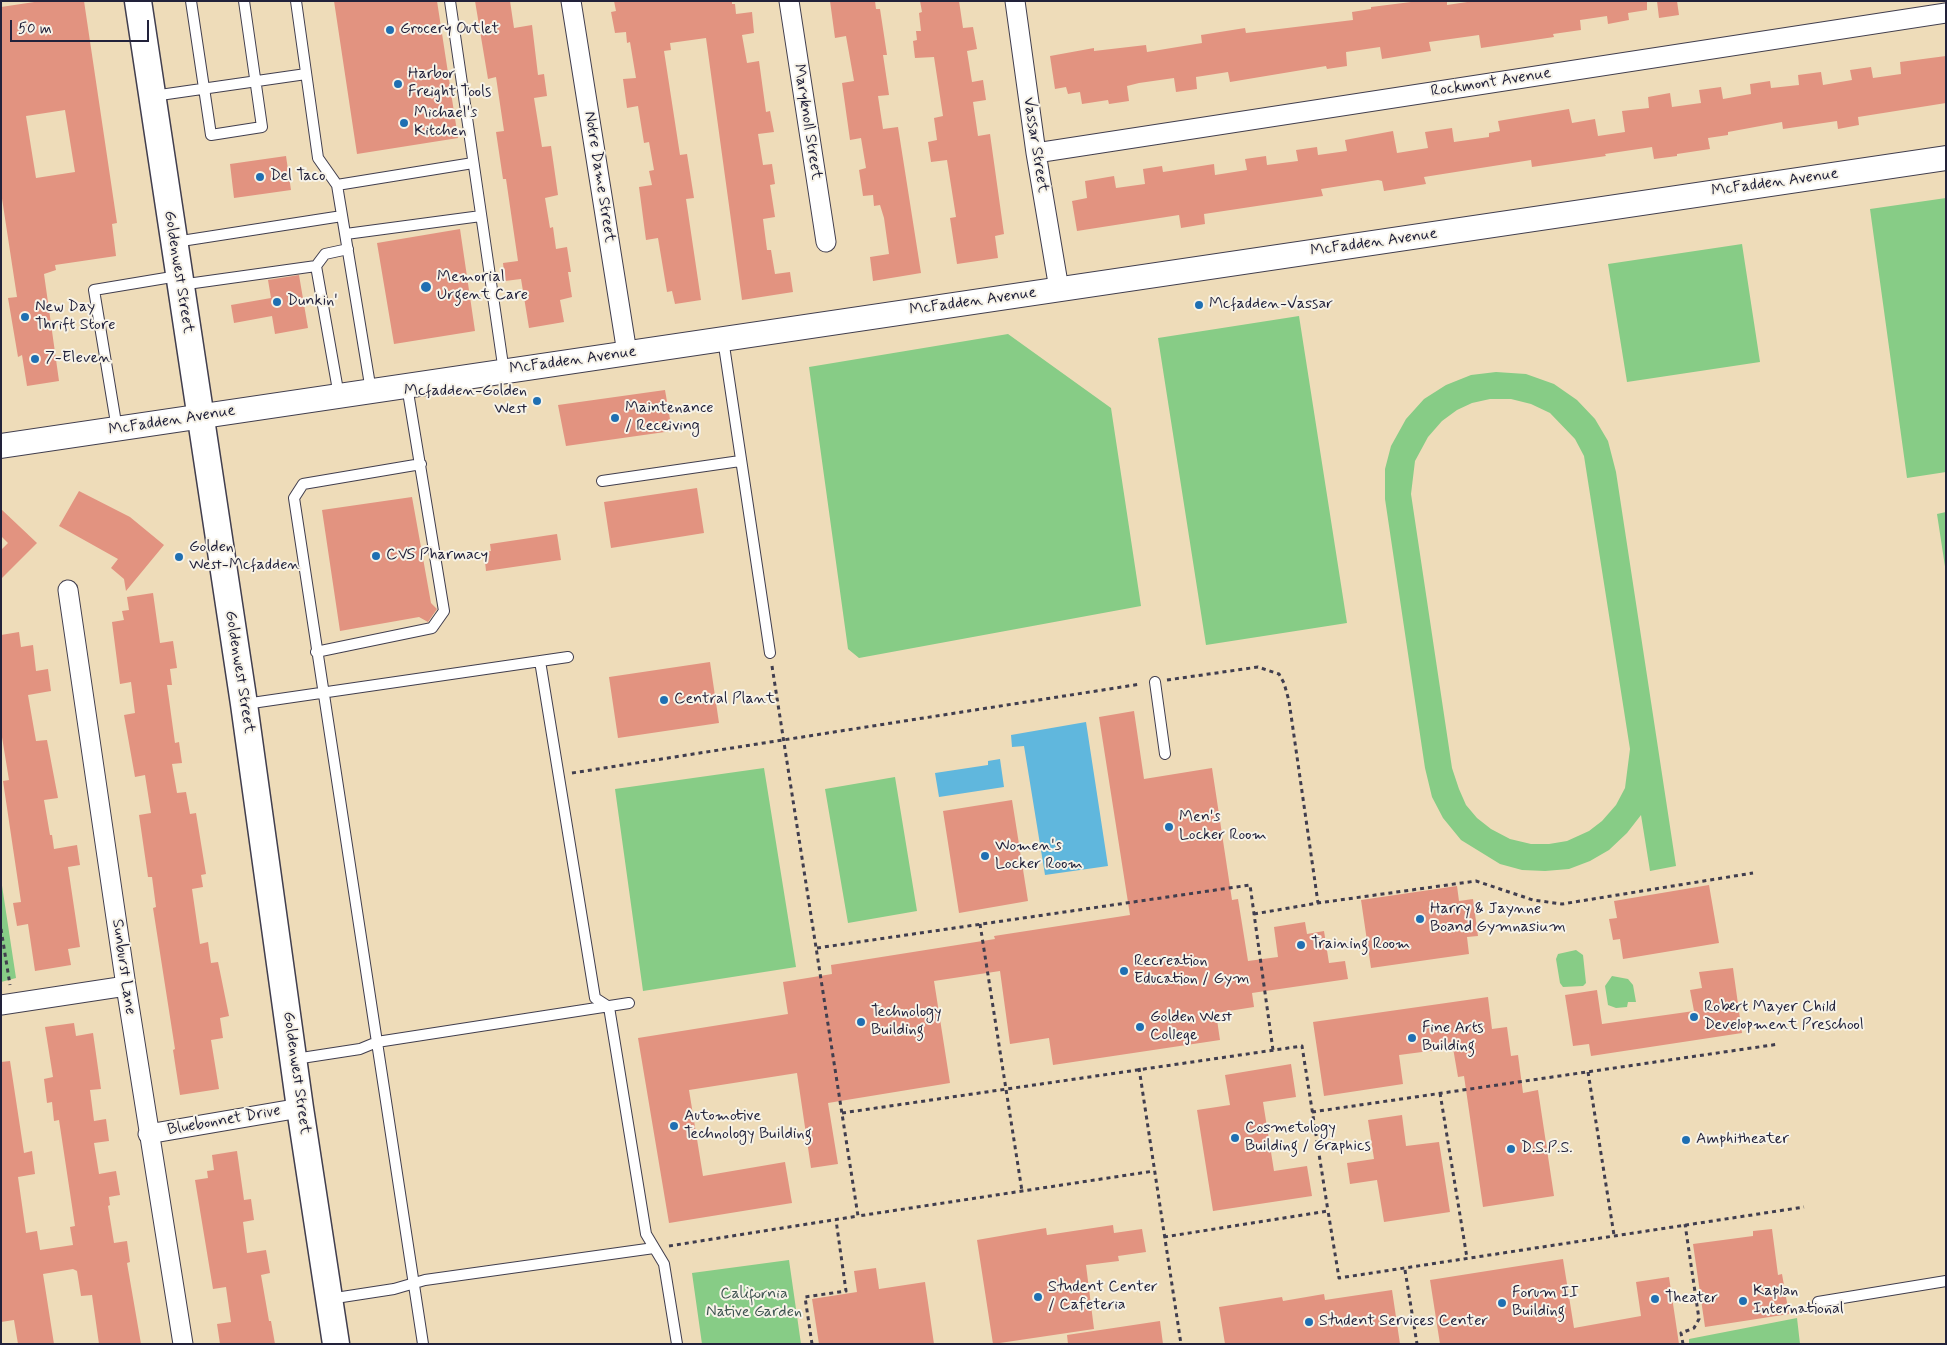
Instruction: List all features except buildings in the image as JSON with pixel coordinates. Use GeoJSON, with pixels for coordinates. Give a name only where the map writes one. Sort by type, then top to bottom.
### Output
{"type":"FeatureCollection","features":[{"type":"Feature","properties":{"kind":"main road","name":"Goldenwest Street"},"geometry":{"type":"LineString","coordinates":[[138,1],[244,704],[300,1108],[336,1344]]}},
{"type":"Feature","properties":{"kind":"street","name":"Notre Dame Street"},"geometry":{"type":"LineString","coordinates":[[572,1],[627,354]]}},
{"type":"Feature","properties":{"kind":"street","name":"Maryknoll Street"},"geometry":{"type":"LineString","coordinates":[[789,1],[826,242]]}},
{"type":"Feature","properties":{"kind":"street","name":"Vassar Street"},"geometry":{"type":"LineString","coordinates":[[1015,1],[1036,153],[1058,289]]}},
{"type":"Feature","properties":{"kind":"street","name":"Rockmont Avenue"},"geometry":{"type":"LineString","coordinates":[[1036,153],[1917,9],[1946,13]]}},
{"type":"Feature","properties":{"kind":"street","name":"McFadden Avenue"},"geometry":{"type":"LineString","coordinates":[[1,446],[1946,158]]}},
{"type":"Feature","properties":{"kind":"street","name":"Sunburst Lane"},"geometry":{"type":"LineString","coordinates":[[68,590],[148,1134],[183,1344]]}},
{"type":"Feature","properties":{"kind":"street"},"geometry":{"type":"LineString","coordinates":[[6,1004],[126,986]]}},
{"type":"Feature","properties":{"kind":"street","name":"Bluebonnet Drive"},"geometry":{"type":"LineString","coordinates":[[148,1134],[300,1108]]}},
{"type":"Feature","properties":{"kind":"lane"},"geometry":{"type":"LineString","coordinates":[[191,1],[211,134],[262,127],[244,1]]}},
{"type":"Feature","properties":{"kind":"lane"},"geometry":{"type":"LineString","coordinates":[[296,1],[318,158],[337,185],[371,391]]}},
{"type":"Feature","properties":{"kind":"lane"},"geometry":{"type":"LineString","coordinates":[[450,1],[504,372]]}},
{"type":"Feature","properties":{"kind":"lane"},"geometry":{"type":"LineString","coordinates":[[152,96],[306,74]]}},
{"type":"Feature","properties":{"kind":"lane"},"geometry":{"type":"LineString","coordinates":[[337,185],[473,163]]}},
{"type":"Feature","properties":{"kind":"lane"},"geometry":{"type":"LineString","coordinates":[[174,242],[342,216]]}},
{"type":"Feature","properties":{"kind":"lane"},"geometry":{"type":"LineString","coordinates":[[346,234],[481,216]]}},
{"type":"Feature","properties":{"kind":"lane"},"geometry":{"type":"LineString","coordinates":[[339,396],[316,266],[325,254],[348,249]]}},
{"type":"Feature","properties":{"kind":"lane"},"geometry":{"type":"LineString","coordinates":[[117,429],[94,290],[316,266]]}},
{"type":"Feature","properties":{"kind":"lane"},"geometry":{"type":"LineString","coordinates":[[723,339],[770,652]]}},
{"type":"Feature","properties":{"kind":"lane"},"geometry":{"type":"LineString","coordinates":[[316,652],[432,628],[444,611],[407,386]]}},
{"type":"Feature","properties":{"kind":"lane"},"geometry":{"type":"LineString","coordinates":[[602,481],[740,461]]}},
{"type":"Feature","properties":{"kind":"lane"},"geometry":{"type":"LineString","coordinates":[[421,464],[303,484],[294,498],[412,1284],[423,1344]]}},
{"type":"Feature","properties":{"kind":"lane"},"geometry":{"type":"LineString","coordinates":[[244,704],[568,657]]}},
{"type":"Feature","properties":{"kind":"lane"},"geometry":{"type":"LineString","coordinates":[[540,661],[595,998],[609,1006]]}},
{"type":"Feature","properties":{"kind":"lane"},"geometry":{"type":"LineString","coordinates":[[1155,682],[1165,754]]}},
{"type":"Feature","properties":{"kind":"lane"},"geometry":{"type":"LineString","coordinates":[[294,1059],[360,1049],[376,1042],[629,1003]]}},
{"type":"Feature","properties":{"kind":"lane"},"geometry":{"type":"LineString","coordinates":[[609,1006],[646,1234],[664,1264],[676,1344]]}},
{"type":"Feature","properties":{"kind":"lane"},"geometry":{"type":"LineString","coordinates":[[328,1300],[425,1280],[654,1248]]}},
{"type":"Feature","properties":{"kind":"lane"},"geometry":{"type":"LineString","coordinates":[[1818,1302],[1946,1281]]}},
{"type":"Feature","properties":{"kind":"path"},"geometry":{"type":"LineString","coordinates":[[770,652],[858,1216]]}},
{"type":"Feature","properties":{"kind":"path"},"geometry":{"type":"LineString","coordinates":[[559,775],[1258,667],[1279,674],[1284,683],[1289,701],[1318,903]]}},
{"type":"Feature","properties":{"kind":"path"},"geometry":{"type":"LineString","coordinates":[[1254,914],[1476,881],[1533,900],[1562,904],[1753,873]]}},
{"type":"Feature","properties":{"kind":"path"},"geometry":{"type":"LineString","coordinates":[[817,948],[1250,885],[1273,1050]]}},
{"type":"Feature","properties":{"kind":"path"},"geometry":{"type":"LineString","coordinates":[[980,924],[1022,1191]]}},
{"type":"Feature","properties":{"kind":"path"},"geometry":{"type":"LineString","coordinates":[[1,929],[6,1004]]}},
{"type":"Feature","properties":{"kind":"path"},"geometry":{"type":"LineString","coordinates":[[1312,1112],[1779,1044]]}},
{"type":"Feature","properties":{"kind":"path"},"geometry":{"type":"LineString","coordinates":[[842,1113],[1139,1068],[1302,1046],[1339,1278],[1405,1270],[1467,1258],[1804,1207]]}},
{"type":"Feature","properties":{"kind":"path"},"geometry":{"type":"LineString","coordinates":[[1139,1068],[1181,1344]]}},
{"type":"Feature","properties":{"kind":"path"},"geometry":{"type":"LineString","coordinates":[[1588,1072],[1614,1235]]}},
{"type":"Feature","properties":{"kind":"path"},"geometry":{"type":"LineString","coordinates":[[1440,1093],[1467,1258]]}},
{"type":"Feature","properties":{"kind":"path"},"geometry":{"type":"LineString","coordinates":[[654,1248],[1154,1171]]}},
{"type":"Feature","properties":{"kind":"path"},"geometry":{"type":"LineString","coordinates":[[1164,1236],[1328,1211]]}},
{"type":"Feature","properties":{"kind":"path"},"geometry":{"type":"LineString","coordinates":[[812,1344],[805,1297],[846,1291],[836,1220]]}},
{"type":"Feature","properties":{"kind":"path"},"geometry":{"type":"LineString","coordinates":[[1683,1344],[1681,1332],[1694,1328],[1699,1319],[1685,1224]]}},
{"type":"Feature","properties":{"kind":"path"},"geometry":{"type":"LineString","coordinates":[[1405,1270],[1416,1344]]}},
{"type":"Feature","properties":{"kind":"green space"},"geometry":{"type":"Polygon","coordinates":[[[1946,198],[1946,472],[1907,478],[1870,209],[1946,198]]]}},
{"type":"Feature","properties":{"kind":"green space"},"geometry":{"type":"Polygon","coordinates":[[[1742,244],[1760,362],[1627,382],[1608,264],[1742,244]]]}},
{"type":"Feature","properties":{"kind":"green space"},"geometry":{"type":"Polygon","coordinates":[[[1299,316],[1347,623],[1206,645],[1158,338],[1299,316]]]}},
{"type":"Feature","properties":{"kind":"green space"},"geometry":{"type":"Polygon","coordinates":[[[1008,334],[1111,408],[1141,606],[859,658],[848,649],[809,367],[1008,334]]]}},
{"type":"Feature","properties":{"kind":"green space"},"geometry":{"type":"Polygon","coordinates":[[[1496,372],[1526,374],[1554,384],[1577,400],[1595,419],[1608,441],[1616,472],[1676,866],[1650,871],[1641,815],[1627,833],[1609,850],[1590,861],[1569,869],[1522,870],[1500,864],[1461,840],[1443,818],[1432,797],[1425,768],[1385,499],[1385,469],[1391,446],[1406,419],[1424,399],[1446,385],[1471,375],[1496,372]],[[1490,399],[1472,403],[1457,410],[1442,421],[1428,437],[1415,461],[1411,494],[1452,768],[1459,789],[1466,805],[1477,818],[1491,829],[1510,839],[1531,844],[1549,844],[1567,841],[1589,831],[1602,821],[1616,805],[1625,788],[1630,749],[1584,456],[1575,439],[1550,413],[1531,404],[1511,399],[1490,399]]]}},
{"type":"Feature","properties":{"kind":"green space"},"geometry":{"type":"Polygon","coordinates":[[[1946,512],[1946,573],[1937,514],[1946,512]]]}},
{"type":"Feature","properties":{"kind":"green space"},"geometry":{"type":"Polygon","coordinates":[[[764,768],[796,967],[643,991],[615,789],[764,768]]]}},
{"type":"Feature","properties":{"kind":"green space"},"geometry":{"type":"Polygon","coordinates":[[[895,777],[917,911],[848,923],[825,789],[895,777]]]}},
{"type":"Feature","properties":{"kind":"green space"},"geometry":{"type":"Polygon","coordinates":[[[1,879],[16,978],[1,982],[1,879]]]}},
{"type":"Feature","properties":{"kind":"green space"},"geometry":{"type":"Polygon","coordinates":[[[1576,950],[1583,955],[1586,983],[1583,986],[1563,987],[1560,983],[1556,959],[1558,954],[1576,950]]]}},
{"type":"Feature","properties":{"kind":"green space"},"geometry":{"type":"Polygon","coordinates":[[[1612,976],[1628,979],[1633,985],[1636,1002],[1628,1002],[1627,1007],[1616,1008],[1608,1005],[1605,986],[1612,976]]]}},
{"type":"Feature","properties":{"kind":"green space","name":"California Native Garden"},"geometry":{"type":"Polygon","coordinates":[[[789,1260],[801,1344],[702,1344],[692,1273],[789,1260]]]}},
{"type":"Feature","properties":{"kind":"green space"},"geometry":{"type":"Polygon","coordinates":[[[1797,1318],[1800,1344],[1689,1344],[1689,1339],[1797,1318]]]}},
{"type":"Feature","properties":{"kind":"water"},"geometry":{"type":"Polygon","coordinates":[[[1086,722],[1108,866],[1045,875],[1024,746],[1012,747],[1011,735],[1086,722]]]}},
{"type":"Feature","properties":{"kind":"water"},"geometry":{"type":"Polygon","coordinates":[[[1000,759],[1004,787],[939,797],[935,773],[988,765],[988,761],[1000,759]]]}},
{"type":"Feature","properties":{"kind":"place","name":"Grocery Outlet"},"geometry":{"type":"Point","coordinates":[390,30]}},
{"type":"Feature","properties":{"kind":"place","name":"Harbor Freight Tools"},"geometry":{"type":"Point","coordinates":[398,84]}},
{"type":"Feature","properties":{"kind":"place","name":"Michael's Kitchen"},"geometry":{"type":"Point","coordinates":[404,123]}},
{"type":"Feature","properties":{"kind":"place","name":"Del Taco"},"geometry":{"type":"Point","coordinates":[260,177]}},
{"type":"Feature","properties":{"kind":"place","name":"Memorial Urgent Care"},"geometry":{"type":"Point","coordinates":[426,287]}},
{"type":"Feature","properties":{"kind":"place","name":"Dunkin'"},"geometry":{"type":"Point","coordinates":[277,302]}},
{"type":"Feature","properties":{"kind":"place","name":"Mcfadden-Vassar"},"geometry":{"type":"Point","coordinates":[1199,305]}},
{"type":"Feature","properties":{"kind":"place","name":"New Day Thrift Store"},"geometry":{"type":"Point","coordinates":[25,317]}},
{"type":"Feature","properties":{"kind":"place","name":"7-Eleven"},"geometry":{"type":"Point","coordinates":[35,359]}},
{"type":"Feature","properties":{"kind":"place","name":"Mcfadden-Golden West"},"geometry":{"type":"Point","coordinates":[537,401]}},
{"type":"Feature","properties":{"kind":"place","name":"Maintenance / Receiving"},"geometry":{"type":"Point","coordinates":[615,418]}},
{"type":"Feature","properties":{"kind":"place","name":"CVS Pharmacy"},"geometry":{"type":"Point","coordinates":[376,556]}},
{"type":"Feature","properties":{"kind":"place","name":"Golden West-Mcfadden"},"geometry":{"type":"Point","coordinates":[179,557]}},
{"type":"Feature","properties":{"kind":"place","name":"Central Plant"},"geometry":{"type":"Point","coordinates":[664,700]}},
{"type":"Feature","properties":{"kind":"place","name":"Men's Locker Room"},"geometry":{"type":"Point","coordinates":[1169,827]}},
{"type":"Feature","properties":{"kind":"place","name":"Women's Locker Room"},"geometry":{"type":"Point","coordinates":[985,856]}},
{"type":"Feature","properties":{"kind":"place","name":"Harry & Jaynne Boand Gymnasium"},"geometry":{"type":"Point","coordinates":[1420,919]}},
{"type":"Feature","properties":{"kind":"place","name":"Training Room"},"geometry":{"type":"Point","coordinates":[1301,945]}},
{"type":"Feature","properties":{"kind":"place","name":"Recreation Education / Gym"},"geometry":{"type":"Point","coordinates":[1124,971]}},
{"type":"Feature","properties":{"kind":"place","name":"Robert Mayer Child Development Preschool"},"geometry":{"type":"Point","coordinates":[1694,1017]}},
{"type":"Feature","properties":{"kind":"place","name":"Technology Building"},"geometry":{"type":"Point","coordinates":[861,1022]}},
{"type":"Feature","properties":{"kind":"place","name":"Golden West College"},"geometry":{"type":"Point","coordinates":[1140,1027]}},
{"type":"Feature","properties":{"kind":"place","name":"Fine Arts Building"},"geometry":{"type":"Point","coordinates":[1412,1038]}},
{"type":"Feature","properties":{"kind":"place","name":"Automotive Technology Building"},"geometry":{"type":"Point","coordinates":[674,1126]}},
{"type":"Feature","properties":{"kind":"place","name":"Cosmetology Building / Graphics"},"geometry":{"type":"Point","coordinates":[1235,1138]}},
{"type":"Feature","properties":{"kind":"place","name":"Amphitheater"},"geometry":{"type":"Point","coordinates":[1686,1140]}},
{"type":"Feature","properties":{"kind":"place","name":"D.S.P.S."},"geometry":{"type":"Point","coordinates":[1511,1149]}},
{"type":"Feature","properties":{"kind":"place","name":"Student Center / Cafeteria"},"geometry":{"type":"Point","coordinates":[1038,1297]}},
{"type":"Feature","properties":{"kind":"place","name":"Theater"},"geometry":{"type":"Point","coordinates":[1655,1299]}},
{"type":"Feature","properties":{"kind":"place","name":"Kaplan International"},"geometry":{"type":"Point","coordinates":[1743,1301]}},
{"type":"Feature","properties":{"kind":"place","name":"Forum II Building"},"geometry":{"type":"Point","coordinates":[1502,1303]}},
{"type":"Feature","properties":{"kind":"place","name":"Student Services Center"},"geometry":{"type":"Point","coordinates":[1309,1322]}}]}
